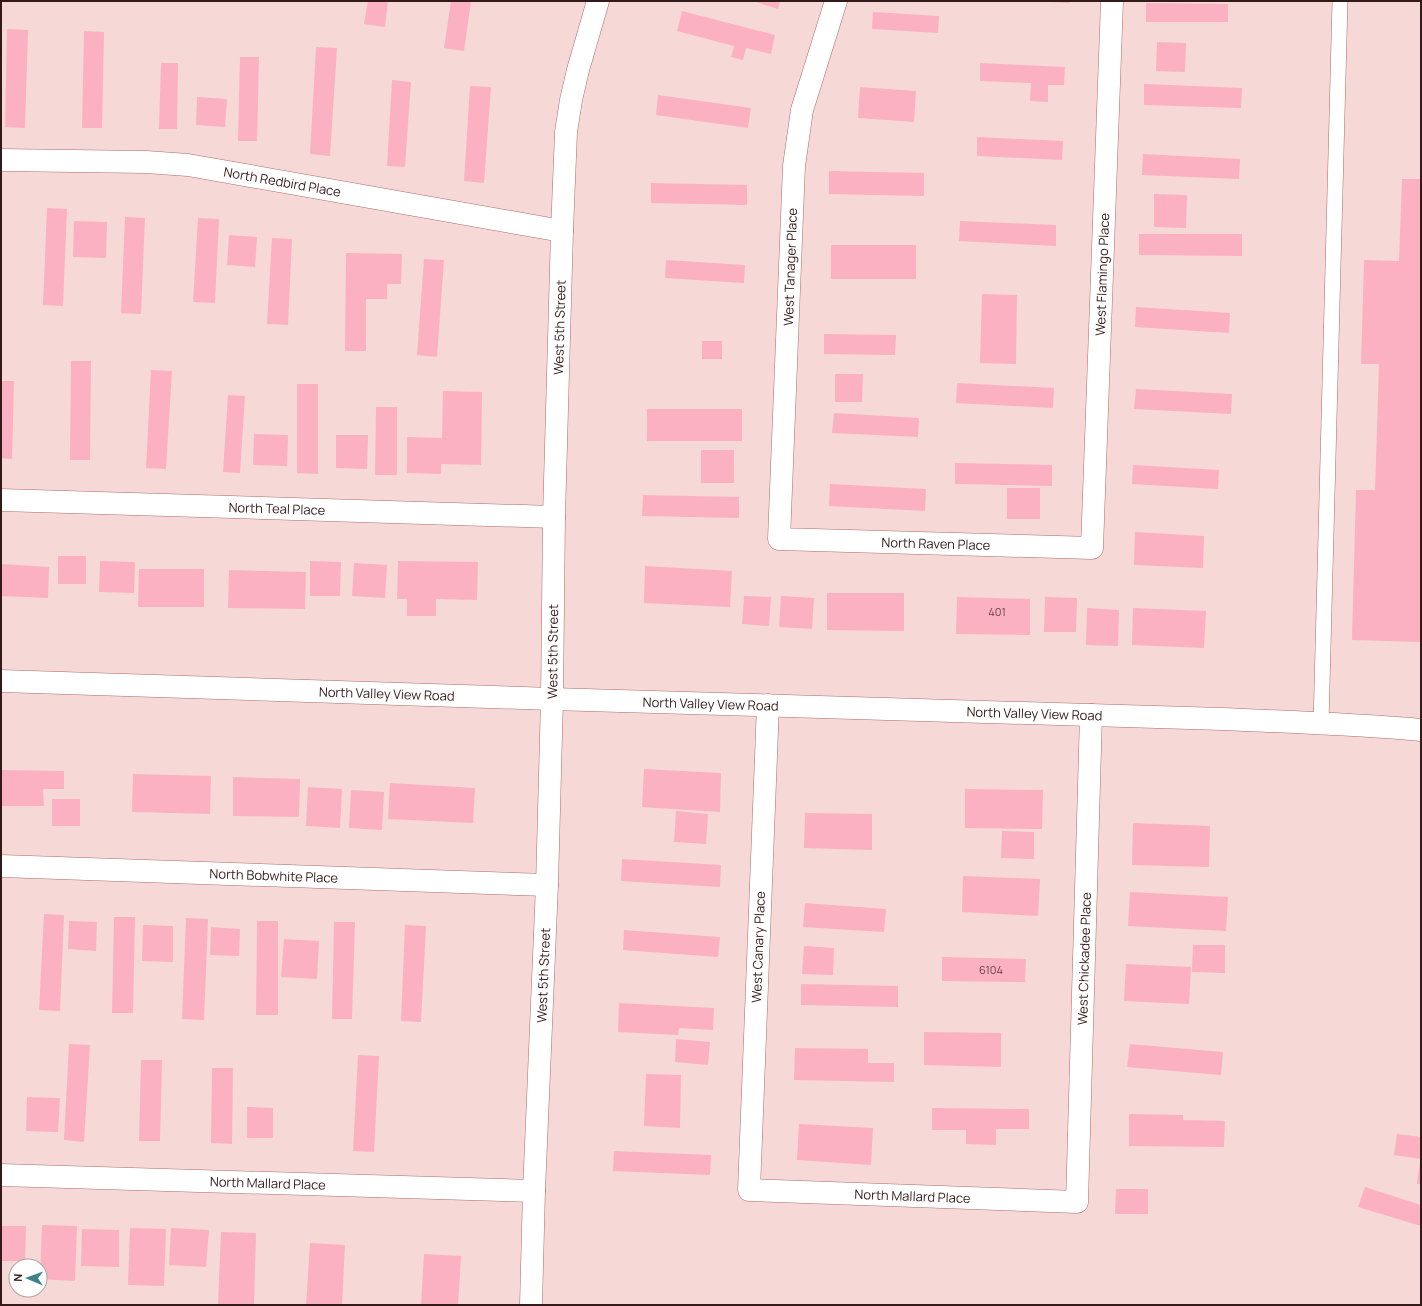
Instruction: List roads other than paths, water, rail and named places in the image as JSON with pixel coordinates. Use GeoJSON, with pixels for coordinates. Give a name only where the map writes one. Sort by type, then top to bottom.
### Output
{"type":"FeatureCollection","features":[{"type":"Feature","properties":{"kind":"street","name":"West 5th Street"},"geometry":{"type":"LineString","coordinates":[[531,1305],[534,1191],[547,885],[552,699],[554,517],[566,132],[571,100],[598,1]]}},
{"type":"Feature","properties":{"kind":"street","name":"West Tanager Place"},"geometry":{"type":"LineString","coordinates":[[779,539],[794,166],[802,110],[836,1]]}},
{"type":"Feature","properties":{"kind":"street","name":"West Flamingo Place"},"geometry":{"type":"LineString","coordinates":[[1092,548],[1112,1]]}},
{"type":"Feature","properties":{"kind":"street","name":"North Redbird Place"},"geometry":{"type":"LineString","coordinates":[[1,160],[146,162],[188,165],[562,231]]}},
{"type":"Feature","properties":{"kind":"street","name":"North Teal Place"},"geometry":{"type":"LineString","coordinates":[[1,500],[554,517]]}},
{"type":"Feature","properties":{"kind":"street","name":"North Raven Place"},"geometry":{"type":"LineString","coordinates":[[779,539],[1092,548]]}},
{"type":"Feature","properties":{"kind":"street","name":"North Valley View Road"},"geometry":{"type":"LineString","coordinates":[[1,681],[1222,719],[1365,725],[1421,730]]}},
{"type":"Feature","properties":{"kind":"street","name":"West Canary Place"},"geometry":{"type":"LineString","coordinates":[[748,1190],[768,705]]}},
{"type":"Feature","properties":{"kind":"street","name":"West Chickadee Place"},"geometry":{"type":"LineString","coordinates":[[1077,1202],[1091,715]]}},
{"type":"Feature","properties":{"kind":"street","name":"North Bobwhite Place"},"geometry":{"type":"LineString","coordinates":[[1,866],[547,885]]}},
{"type":"Feature","properties":{"kind":"street","name":"North Mallard Place"},"geometry":{"type":"LineString","coordinates":[[1,1175],[534,1191]]}},
{"type":"Feature","properties":{"kind":"street","name":"North Mallard Place"},"geometry":{"type":"LineString","coordinates":[[748,1190],[1077,1202]]}},
{"type":"Feature","properties":{"kind":"lane"},"geometry":{"type":"LineString","coordinates":[[1321,724],[1340,1]]}}]}
